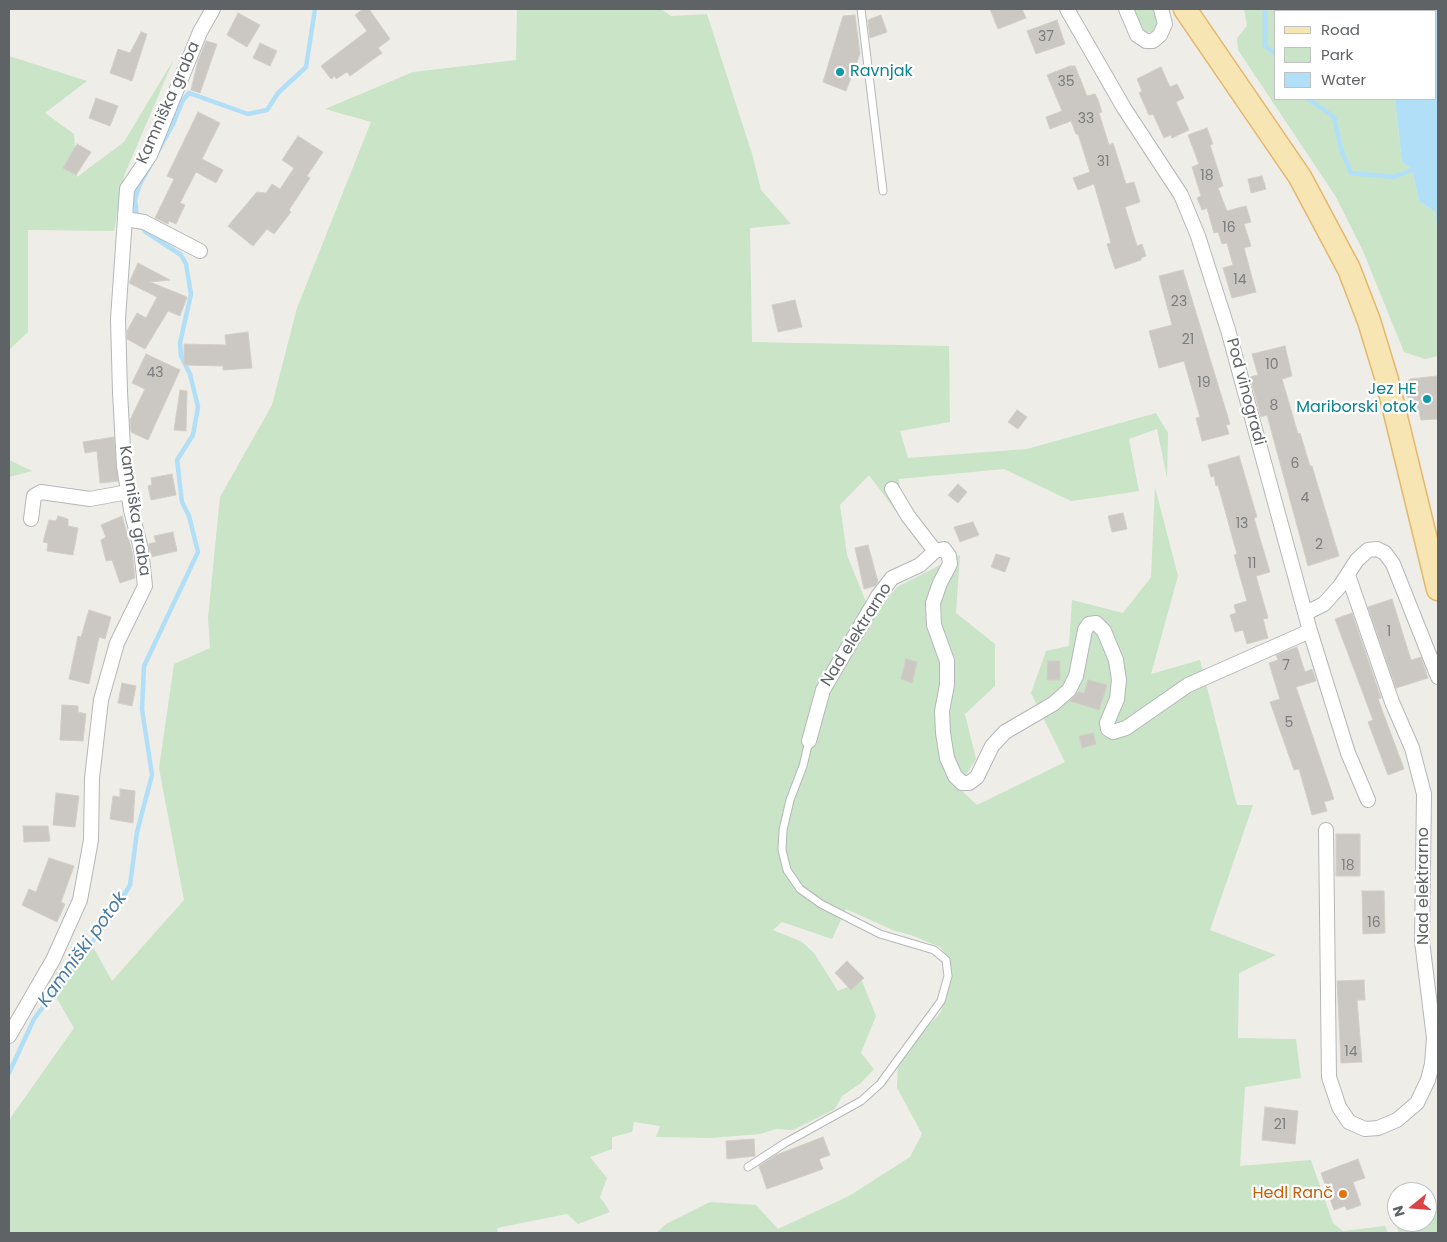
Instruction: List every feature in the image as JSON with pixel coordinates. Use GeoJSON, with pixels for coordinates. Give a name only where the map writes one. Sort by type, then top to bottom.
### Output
{"type":"FeatureCollection","features":[{"type":"Feature","properties":{"kind":"main road"},"geometry":{"type":"LineString","coordinates":[[1185,9],[1300,176],[1321,212],[1349,268],[1369,321],[1387,380],[1438,589]]}},
{"type":"Feature","properties":{"kind":"street","name":"Kamniška graba"},"geometry":{"type":"LineString","coordinates":[[9,1036],[53,960],[80,900],[91,840],[92,778],[101,700],[117,643],[145,586],[141,549],[128,492],[122,429],[118,319],[134,220],[128,189],[150,155],[200,32],[213,9]]}},
{"type":"Feature","properties":{"kind":"street","name":"Pod vinogradi"},"geometry":{"type":"LineString","coordinates":[[1067,9],[1124,108],[1180,194],[1198,236],[1228,330],[1310,631],[1348,753],[1368,800]]}},
{"type":"Feature","properties":{"kind":"street"},"geometry":{"type":"LineString","coordinates":[[1126,9],[1137,35],[1146,42],[1153,41],[1160,35],[1165,24],[1161,9]]}},
{"type":"Feature","properties":{"kind":"street"},"geometry":{"type":"LineString","coordinates":[[134,220],[200,251]]}},
{"type":"Feature","properties":{"kind":"street"},"geometry":{"type":"LineString","coordinates":[[892,489],[908,516],[935,551],[944,549],[949,556],[950,564],[940,583],[933,603],[934,626],[947,661],[947,685],[942,711],[947,758],[955,776],[962,783],[969,783],[977,777],[992,746],[1005,732],[1053,704],[1068,690],[1076,676],[1085,630],[1089,624],[1096,623],[1104,631],[1116,660],[1119,680],[1117,700],[1106,723],[1108,729],[1113,732],[1126,728],[1188,685],[1310,631]]}},
{"type":"Feature","properties":{"kind":"street"},"geometry":{"type":"LineString","coordinates":[[31,519],[34,496],[41,492],[90,499],[128,492]]}},
{"type":"Feature","properties":{"kind":"street"},"geometry":{"type":"LineString","coordinates":[[1306,613],[1324,604],[1348,575],[1357,560],[1368,550],[1377,549],[1385,553],[1393,564],[1438,677]]}},
{"type":"Feature","properties":{"kind":"street","name":"Nad elektrarno"},"geometry":{"type":"LineString","coordinates":[[809,741],[822,690],[878,596],[892,578],[920,566],[935,551]]}},
{"type":"Feature","properties":{"kind":"street","name":"Nad elektrarno"},"geometry":{"type":"LineString","coordinates":[[1326,830],[1329,1077],[1339,1107],[1349,1122],[1365,1129],[1378,1128],[1397,1120],[1417,1102],[1428,1080],[1432,1064],[1434,1038],[1422,941],[1424,794],[1412,748],[1392,702],[1348,575]]}},
{"type":"Feature","properties":{"kind":"lane"},"geometry":{"type":"LineString","coordinates":[[861,9],[883,191]]}},
{"type":"Feature","properties":{"kind":"lane"},"geometry":{"type":"LineString","coordinates":[[748,1167],[785,1143],[861,1101],[880,1084],[942,1001],[948,976],[946,960],[934,950],[880,934],[821,904],[800,889],[787,870],[782,850],[783,830],[790,800],[803,766],[809,741]]}},
{"type":"Feature","properties":{"kind":"green space"},"geometry":{"type":"Polygon","coordinates":[[[517,9],[661,9],[671,16],[707,14],[753,157],[761,190],[791,224],[750,228],[752,342],[949,346],[950,422],[900,431],[908,458],[1027,449],[1156,413],[1168,433],[1167,478],[1157,429],[1129,439],[1139,491],[1071,501],[1004,469],[899,479],[901,518],[869,475],[840,505],[847,555],[872,617],[897,587],[960,555],[956,613],[995,644],[995,686],[965,714],[976,759],[958,787],[977,805],[1065,762],[1031,693],[1046,651],[1069,646],[1072,600],[1123,613],[1151,577],[1155,487],[1178,576],[1151,674],[1200,660],[1237,805],[1253,805],[1210,930],[1276,955],[1239,973],[1238,1038],[1296,1039],[1301,1078],[1245,1087],[1240,1166],[1311,1160],[1333,1223],[1343,1231],[1385,1226],[1388,1233],[656,1233],[666,1224],[710,1202],[756,1205],[778,1229],[849,1196],[910,1157],[922,1134],[897,1088],[898,1060],[941,1012],[952,973],[949,959],[940,947],[911,935],[895,931],[846,909],[832,939],[782,922],[773,930],[802,942],[814,953],[838,991],[862,981],[876,1016],[861,1053],[874,1069],[861,1083],[842,1096],[835,1109],[793,1130],[776,1129],[760,1134],[711,1138],[656,1137],[660,1126],[634,1122],[632,1132],[612,1137],[612,1149],[590,1157],[607,1178],[600,1197],[610,1212],[578,1224],[567,1214],[497,1228],[498,1233],[9,1233],[9,1120],[74,1028],[48,983],[87,936],[112,981],[184,900],[159,768],[174,664],[210,648],[208,618],[220,497],[272,405],[297,308],[371,122],[325,109],[413,72],[516,60],[517,9]]]}},
{"type":"Feature","properties":{"kind":"green space"},"geometry":{"type":"Polygon","coordinates":[[[1132,9],[1153,9],[1159,26],[1153,32],[1142,32],[1132,9]]]}},
{"type":"Feature","properties":{"kind":"green space"},"geometry":{"type":"Polygon","coordinates":[[[1244,9],[1369,9],[1274,10],[1274,100],[1395,100],[1402,162],[1412,169],[1419,201],[1435,212],[1438,236],[1438,356],[1425,359],[1404,352],[1363,251],[1336,197],[1238,50],[1237,38],[1247,26],[1244,9]]]}},
{"type":"Feature","properties":{"kind":"green space"},"geometry":{"type":"Polygon","coordinates":[[[9,56],[87,81],[45,113],[74,134],[77,177],[124,142],[174,59],[124,176],[114,231],[28,230],[28,332],[9,350],[9,56]]]}},
{"type":"Feature","properties":{"kind":"green space"},"geometry":{"type":"Polygon","coordinates":[[[9,460],[32,471],[9,477],[9,460]]]}},
{"type":"Feature","properties":{"kind":"green space"},"geometry":{"type":"Polygon","coordinates":[[[1437,1207],[1438,1233],[1399,1233],[1437,1232],[1437,1207]]]}},
{"type":"Feature","properties":{"kind":"water"},"geometry":{"type":"Polygon","coordinates":[[[1438,9],[1438,236],[1435,212],[1419,201],[1412,169],[1402,162],[1395,100],[1437,100],[1437,10],[1370,10],[1438,9]]]}},
{"type":"Feature","properties":{"kind":"building"},"geometry":{"type":"Polygon","coordinates":[[[363,9],[369,9],[390,39],[378,48],[382,53],[350,76],[347,72],[336,79],[335,76],[331,79],[321,66],[367,31],[355,15],[363,9]]]}},
{"type":"Feature","properties":{"kind":"building"},"geometry":{"type":"Polygon","coordinates":[[[990,9],[1022,9],[1026,18],[998,29],[990,9]]]}},
{"type":"Feature","properties":{"kind":"building"},"geometry":{"type":"Polygon","coordinates":[[[238,13],[260,25],[247,47],[227,35],[238,13]]]}},
{"type":"Feature","properties":{"kind":"building"},"geometry":{"type":"Polygon","coordinates":[[[855,15],[860,54],[846,91],[823,82],[843,16],[855,15]]]}},
{"type":"Feature","properties":{"kind":"building"},"geometry":{"type":"Polygon","coordinates":[[[881,15],[887,32],[870,38],[868,20],[881,15]]]}},
{"type":"Feature","properties":{"kind":"building"},"geometry":{"type":"Polygon","coordinates":[[[1057,20],[1065,44],[1036,54],[1027,31],[1057,20]]]}},
{"type":"Feature","properties":{"kind":"building"},"geometry":{"type":"Polygon","coordinates":[[[141,32],[147,34],[132,81],[110,73],[118,49],[130,53],[141,32]]]}},
{"type":"Feature","properties":{"kind":"building"},"geometry":{"type":"Polygon","coordinates":[[[206,41],[217,44],[200,93],[191,90],[198,61],[206,41]]]}},
{"type":"Feature","properties":{"kind":"building"},"geometry":{"type":"Polygon","coordinates":[[[260,43],[277,51],[270,66],[253,58],[260,43]]]}},
{"type":"Feature","properties":{"kind":"building"},"geometry":{"type":"Polygon","coordinates":[[[1070,66],[1075,66],[1087,96],[1095,94],[1102,112],[1099,113],[1109,145],[1113,143],[1126,184],[1134,182],[1140,202],[1125,207],[1137,246],[1142,244],[1146,256],[1141,258],[1141,260],[1115,269],[1107,244],[1111,243],[1094,184],[1078,190],[1073,178],[1090,172],[1078,134],[1076,134],[1071,121],[1050,129],[1046,117],[1062,111],[1047,75],[1070,66]]]}},
{"type":"Feature","properties":{"kind":"building"},"geometry":{"type":"Polygon","coordinates":[[[1161,67],[1170,87],[1177,84],[1184,98],[1176,102],[1189,130],[1172,138],[1171,135],[1164,138],[1153,114],[1149,115],[1139,93],[1142,91],[1137,79],[1161,67]]]}},
{"type":"Feature","properties":{"kind":"building"},"geometry":{"type":"Polygon","coordinates":[[[96,98],[118,106],[110,126],[89,118],[96,98]]]}},
{"type":"Feature","properties":{"kind":"building"},"geometry":{"type":"Polygon","coordinates":[[[198,112],[220,123],[202,159],[223,170],[216,183],[196,172],[180,203],[185,205],[176,224],[169,221],[168,224],[155,218],[174,179],[167,176],[198,112]]]}},
{"type":"Feature","properties":{"kind":"building"},"geometry":{"type":"Polygon","coordinates":[[[1207,128],[1213,144],[1210,145],[1223,186],[1218,188],[1227,211],[1246,206],[1251,222],[1244,224],[1251,246],[1244,248],[1256,292],[1232,298],[1223,268],[1233,265],[1227,243],[1222,244],[1218,232],[1214,233],[1207,208],[1202,210],[1197,198],[1201,196],[1192,167],[1199,164],[1188,135],[1207,128]]]}},
{"type":"Feature","properties":{"kind":"building"},"geometry":{"type":"Polygon","coordinates":[[[298,136],[323,152],[307,176],[310,178],[289,210],[291,212],[274,234],[267,229],[253,246],[228,226],[257,192],[266,193],[272,184],[280,189],[294,168],[282,160],[298,136]]]}},
{"type":"Feature","properties":{"kind":"building"},"geometry":{"type":"Polygon","coordinates":[[[77,144],[91,152],[76,175],[63,168],[77,144]]]}},
{"type":"Feature","properties":{"kind":"building"},"geometry":{"type":"Polygon","coordinates":[[[1262,176],[1266,189],[1251,193],[1248,179],[1262,176]]]}},
{"type":"Feature","properties":{"kind":"building"},"geometry":{"type":"Polygon","coordinates":[[[138,263],[170,280],[150,282],[187,297],[180,316],[168,311],[145,349],[127,339],[127,331],[137,313],[146,318],[157,297],[129,283],[138,263]]]}},
{"type":"Feature","properties":{"kind":"building"},"geometry":{"type":"Polygon","coordinates":[[[1183,270],[1230,424],[1226,425],[1229,434],[1202,441],[1196,418],[1200,417],[1184,361],[1159,368],[1149,331],[1172,325],[1159,276],[1183,270]]]}},
{"type":"Feature","properties":{"kind":"building"},"geometry":{"type":"Polygon","coordinates":[[[795,300],[802,327],[778,332],[772,305],[795,300]]]}},
{"type":"Feature","properties":{"kind":"building"},"geometry":{"type":"Polygon","coordinates":[[[248,332],[252,368],[223,370],[223,366],[184,365],[184,344],[226,345],[225,335],[248,332]]]}},
{"type":"Feature","properties":{"kind":"building"},"geometry":{"type":"Polygon","coordinates":[[[1285,346],[1292,376],[1282,379],[1298,434],[1300,433],[1310,466],[1312,466],[1339,556],[1308,566],[1267,415],[1261,417],[1250,377],[1258,375],[1252,354],[1285,346]]]}},
{"type":"Feature","properties":{"kind":"building"},"geometry":{"type":"Polygon","coordinates":[[[146,354],[180,370],[148,440],[131,432],[130,420],[145,389],[132,383],[146,354]]]}},
{"type":"Feature","properties":{"kind":"building","name":"Jez HE Mariborski otok"},"geometry":{"type":"Polygon","coordinates":[[[1438,376],[1438,419],[1421,420],[1416,401],[1407,397],[1403,385],[1410,379],[1438,376]]]}},
{"type":"Feature","properties":{"kind":"building"},"geometry":{"type":"Polygon","coordinates":[[[180,390],[187,391],[186,431],[174,430],[180,390]]]}},
{"type":"Feature","properties":{"kind":"building"},"geometry":{"type":"Polygon","coordinates":[[[1017,410],[1027,417],[1018,429],[1008,422],[1017,410]]]}},
{"type":"Feature","properties":{"kind":"building"},"geometry":{"type":"Polygon","coordinates":[[[114,437],[118,481],[100,483],[97,451],[85,453],[83,442],[114,437]]]}},
{"type":"Feature","properties":{"kind":"building"},"geometry":{"type":"Polygon","coordinates":[[[1239,456],[1257,517],[1254,518],[1270,572],[1256,576],[1268,618],[1263,619],[1268,638],[1247,644],[1243,630],[1235,632],[1230,615],[1236,613],[1234,605],[1247,601],[1234,555],[1237,554],[1218,485],[1216,486],[1214,476],[1211,477],[1208,465],[1239,456]]]}},
{"type":"Feature","properties":{"kind":"building"},"geometry":{"type":"Polygon","coordinates":[[[172,474],[176,495],[151,500],[148,486],[152,485],[151,478],[172,474]]]}},
{"type":"Feature","properties":{"kind":"building"},"geometry":{"type":"Polygon","coordinates":[[[958,484],[967,492],[958,503],[948,495],[958,484]]]}},
{"type":"Feature","properties":{"kind":"building"},"geometry":{"type":"Polygon","coordinates":[[[1123,513],[1127,529],[1112,532],[1108,516],[1123,513]]]}},
{"type":"Feature","properties":{"kind":"building"},"geometry":{"type":"Polygon","coordinates":[[[58,516],[68,519],[68,526],[78,528],[73,555],[47,551],[48,543],[43,542],[49,520],[56,521],[58,516]]]}},
{"type":"Feature","properties":{"kind":"building"},"geometry":{"type":"Polygon","coordinates":[[[122,516],[132,551],[135,578],[120,583],[112,560],[106,561],[101,540],[106,537],[101,525],[122,516]]]}},
{"type":"Feature","properties":{"kind":"building"},"geometry":{"type":"Polygon","coordinates":[[[973,522],[979,535],[960,542],[954,527],[973,522]]]}},
{"type":"Feature","properties":{"kind":"building"},"geometry":{"type":"Polygon","coordinates":[[[173,532],[177,551],[151,557],[149,544],[156,542],[154,536],[173,532]]]}},
{"type":"Feature","properties":{"kind":"building"},"geometry":{"type":"Polygon","coordinates":[[[868,545],[878,582],[875,586],[864,589],[855,548],[868,545]]]}},
{"type":"Feature","properties":{"kind":"building"},"geometry":{"type":"Polygon","coordinates":[[[996,554],[1010,558],[1005,572],[991,567],[996,554]]]}},
{"type":"Feature","properties":{"kind":"building"},"geometry":{"type":"Polygon","coordinates":[[[1392,599],[1411,660],[1421,657],[1428,678],[1396,688],[1368,607],[1392,599]]]}},
{"type":"Feature","properties":{"kind":"building"},"geometry":{"type":"Polygon","coordinates":[[[89,610],[111,617],[105,639],[99,637],[89,684],[69,679],[78,636],[81,637],[89,610]]]}},
{"type":"Feature","properties":{"kind":"building"},"geometry":{"type":"Polygon","coordinates":[[[1352,613],[1381,698],[1378,699],[1404,769],[1388,775],[1368,722],[1373,720],[1335,619],[1352,613]]]}},
{"type":"Feature","properties":{"kind":"building"},"geometry":{"type":"Polygon","coordinates":[[[1297,647],[1305,672],[1312,669],[1316,681],[1296,687],[1334,799],[1324,802],[1327,811],[1312,815],[1299,769],[1294,770],[1270,702],[1280,699],[1269,663],[1278,660],[1276,655],[1297,647]]]}},
{"type":"Feature","properties":{"kind":"building"},"geometry":{"type":"Polygon","coordinates":[[[906,659],[917,662],[912,683],[901,679],[906,659]]]}},
{"type":"Feature","properties":{"kind":"building"},"geometry":{"type":"Polygon","coordinates":[[[1048,661],[1060,661],[1060,680],[1047,680],[1048,661]]]}},
{"type":"Feature","properties":{"kind":"building"},"geometry":{"type":"Polygon","coordinates":[[[1088,680],[1107,685],[1099,710],[1070,701],[1078,692],[1084,693],[1088,680]]]}},
{"type":"Feature","properties":{"kind":"building"},"geometry":{"type":"Polygon","coordinates":[[[122,683],[136,686],[132,706],[118,703],[122,683]]]}},
{"type":"Feature","properties":{"kind":"building"},"geometry":{"type":"Polygon","coordinates":[[[62,705],[78,706],[78,712],[86,714],[83,741],[60,740],[62,705]]]}},
{"type":"Feature","properties":{"kind":"building"},"geometry":{"type":"Polygon","coordinates":[[[1093,733],[1096,744],[1082,748],[1079,736],[1093,733]]]}},
{"type":"Feature","properties":{"kind":"building"},"geometry":{"type":"Polygon","coordinates":[[[120,789],[135,791],[133,823],[110,819],[113,796],[120,797],[120,789]]]}},
{"type":"Feature","properties":{"kind":"building"},"geometry":{"type":"Polygon","coordinates":[[[56,793],[79,796],[75,827],[53,825],[56,793]]]}},
{"type":"Feature","properties":{"kind":"building"},"geometry":{"type":"Polygon","coordinates":[[[23,826],[48,826],[50,841],[24,842],[23,826]]]}},
{"type":"Feature","properties":{"kind":"building"},"geometry":{"type":"Polygon","coordinates":[[[1336,834],[1360,834],[1360,876],[1336,876],[1336,834]]]}},
{"type":"Feature","properties":{"kind":"building"},"geometry":{"type":"Polygon","coordinates":[[[49,858],[74,866],[61,902],[65,904],[57,922],[22,905],[29,889],[36,892],[49,858]]]}},
{"type":"Feature","properties":{"kind":"building"},"geometry":{"type":"Polygon","coordinates":[[[1362,891],[1384,891],[1385,933],[1363,934],[1362,891]]]}},
{"type":"Feature","properties":{"kind":"building"},"geometry":{"type":"Polygon","coordinates":[[[847,961],[864,978],[851,990],[835,973],[847,961]]]}},
{"type":"Feature","properties":{"kind":"building"},"geometry":{"type":"Polygon","coordinates":[[[1364,980],[1365,1000],[1357,1000],[1362,1062],[1341,1063],[1337,981],[1364,980]]]}},
{"type":"Feature","properties":{"kind":"building"},"geometry":{"type":"Polygon","coordinates":[[[1265,1107],[1298,1111],[1295,1144],[1262,1140],[1265,1107]]]}},
{"type":"Feature","properties":{"kind":"building"},"geometry":{"type":"Polygon","coordinates":[[[823,1137],[830,1155],[819,1159],[823,1169],[767,1189],[759,1166],[776,1155],[823,1137]]]}},
{"type":"Feature","properties":{"kind":"building"},"geometry":{"type":"Polygon","coordinates":[[[754,1139],[755,1156],[727,1159],[726,1141],[754,1139]]]}},
{"type":"Feature","properties":{"kind":"building","name":"Hedl Ranč"},"geometry":{"type":"Polygon","coordinates":[[[1358,1159],[1365,1178],[1353,1182],[1361,1205],[1347,1210],[1345,1206],[1334,1210],[1321,1173],[1358,1159]]]}},
{"type":"Feature","properties":{"kind":"waterway","name":"Kamniški potok"},"geometry":{"type":"LineString","coordinates":[[137,218],[135,199],[139,186],[173,124],[183,100],[189,93],[248,114],[267,110],[278,93],[306,67],[315,9]]}},
{"type":"Feature","properties":{"kind":"waterway"},"geometry":{"type":"LineString","coordinates":[[1265,9],[1265,46],[1274,53]]}},
{"type":"Feature","properties":{"kind":"waterway"},"geometry":{"type":"LineString","coordinates":[[1309,100],[1334,117],[1341,149],[1351,173],[1394,177],[1417,168]]}},
{"type":"Feature","properties":{"kind":"waterway","name":"Kamniški potok"},"geometry":{"type":"LineString","coordinates":[[9,1073],[34,1019],[113,914],[130,885],[137,832],[152,775],[142,709],[144,666],[198,552],[189,516],[182,502],[177,460],[193,435],[198,407],[190,374],[181,356],[180,343],[191,294],[186,264],[181,255],[146,232],[140,225]]}},
{"type":"Feature","properties":{"kind":"place","name":"Ravnjak"},"geometry":{"type":"Point","coordinates":[840,72]}},
{"type":"Feature","properties":{"kind":"place","name":"Jez HE Mariborski otok"},"geometry":{"type":"Point","coordinates":[1427,399]}},
{"type":"Feature","properties":{"kind":"place","name":"Hedl Ranč"},"geometry":{"type":"Point","coordinates":[1343,1194]}}]}
